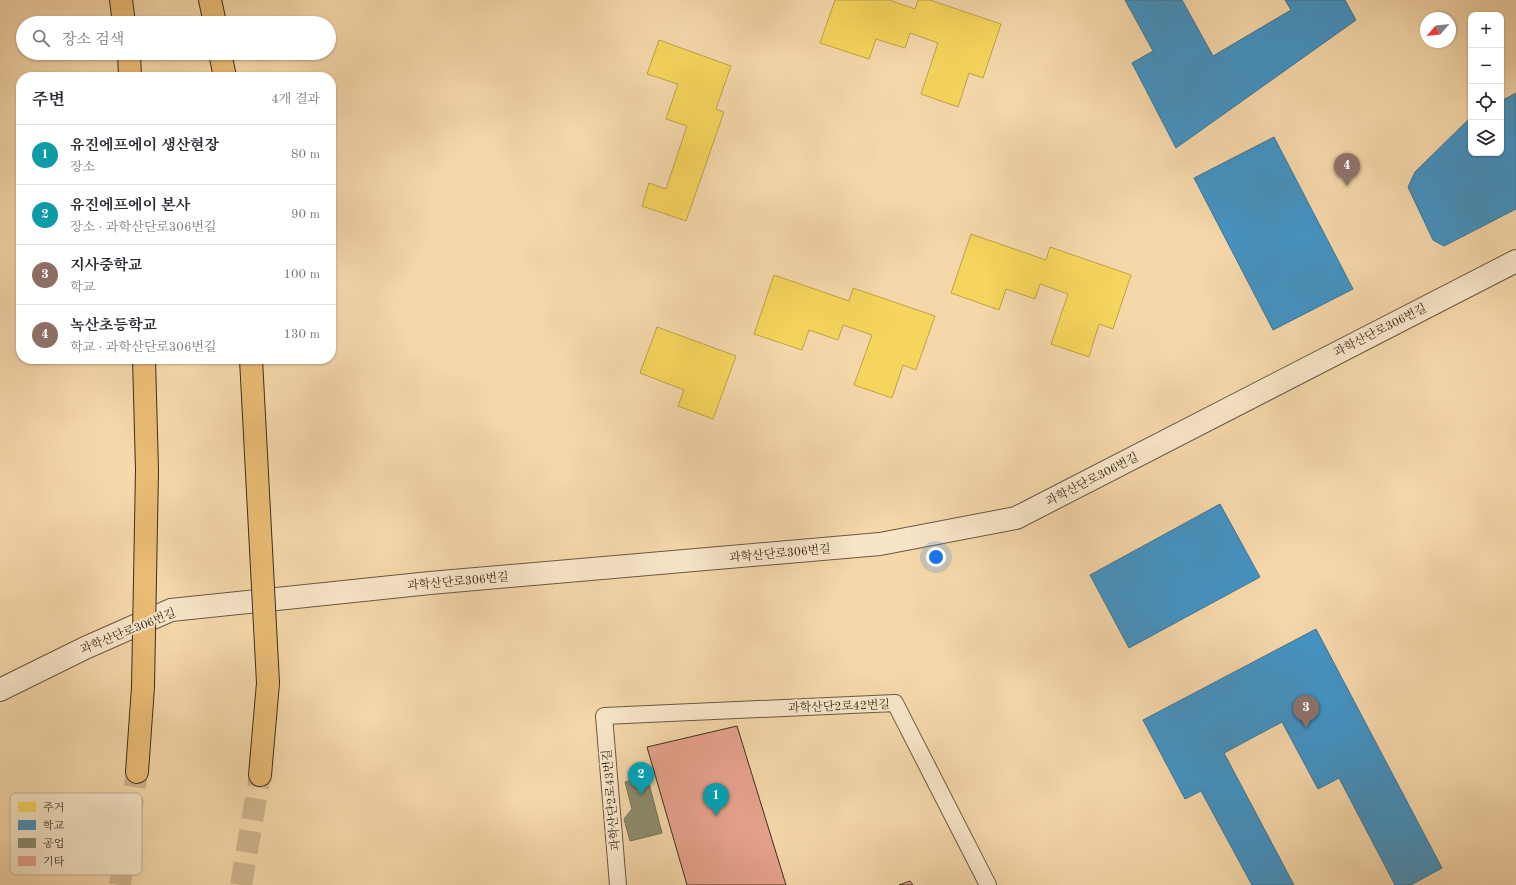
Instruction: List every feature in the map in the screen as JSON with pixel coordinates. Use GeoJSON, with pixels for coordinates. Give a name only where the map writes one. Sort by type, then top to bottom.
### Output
{"type":"FeatureCollection","features":[{"type":"Feature","properties":{"kind":"highway"},"geometry":{"type":"LineString","coordinates":[[121,0],[123,16]]}},
{"type":"Feature","properties":{"kind":"highway"},"geometry":{"type":"LineString","coordinates":[[210,0],[213,16]]}},
{"type":"Feature","properties":{"kind":"highway"},"geometry":{"type":"LineString","coordinates":[[129,60],[130,72]]}},
{"type":"Feature","properties":{"kind":"highway"},"geometry":{"type":"LineString","coordinates":[[221,60],[224,72]]}},
{"type":"Feature","properties":{"kind":"highway"},"geometry":{"type":"LineString","coordinates":[[137,772],[143,687],[147,470],[144,364]]}},
{"type":"Feature","properties":{"kind":"highway"},"geometry":{"type":"LineString","coordinates":[[251,364],[259,486],[268,683],[260,775]]}},
{"type":"Feature","properties":{"kind":"street","name":"과학산단로306번길"},"geometry":{"type":"LineString","coordinates":[[0,690],[85,648],[171,610],[430,583],[880,544],[1016,518],[1516,261]]}},
{"type":"Feature","properties":{"kind":"lane","name":"과학산단2로42번길"},"geometry":{"type":"LineString","coordinates":[[604,716],[895,703],[988,885]]}},
{"type":"Feature","properties":{"kind":"lane","name":"과학산단2로43번길"},"geometry":{"type":"LineString","coordinates":[[604,716],[618,885]]}},
{"type":"Feature","properties":{"kind":"building: 주거"},"geometry":{"type":"Polygon","coordinates":[[[835,0],[889,0],[915,9],[918,0],[930,0],[1001,24],[983,78],[969,73],[958,107],[921,94],[938,43],[910,33],[905,48],[876,39],[869,59],[820,43],[835,0]]]}},
{"type":"Feature","properties":{"kind":"building: 주거"},"geometry":{"type":"Polygon","coordinates":[[[659,40],[731,66],[716,109],[724,112],[686,221],[642,206],[649,183],[666,189],[687,126],[666,119],[678,84],[647,74],[659,40]]]}},
{"type":"Feature","properties":{"kind":"building: 주거"},"geometry":{"type":"Polygon","coordinates":[[[971,234],[1046,260],[1050,247],[1131,275],[1113,329],[1099,324],[1089,357],[1051,344],[1068,294],[1040,284],[1035,299],[1006,289],[999,310],[951,293],[971,234]]]}},
{"type":"Feature","properties":{"kind":"building: 주거"},"geometry":{"type":"Polygon","coordinates":[[[774,275],[849,301],[853,288],[935,316],[916,370],[903,365],[892,398],[854,385],[872,335],[843,325],[838,340],[809,330],[802,350],[754,334],[774,275]]]}},
{"type":"Feature","properties":{"kind":"building: 주거"},"geometry":{"type":"Polygon","coordinates":[[[657,327],[736,356],[713,419],[678,406],[684,390],[640,373],[657,327]]]}},
{"type":"Feature","properties":{"kind":"building: 학교"},"geometry":{"type":"Polygon","coordinates":[[[1125,0],[1182,0],[1213,56],[1291,10],[1285,0],[1345,0],[1356,20],[1176,148],[1132,63],[1153,51],[1125,0]]]}},
{"type":"Feature","properties":{"kind":"building: 학교"},"geometry":{"type":"Polygon","coordinates":[[[1516,93],[1516,209],[1444,246],[1433,240],[1408,187],[1415,172],[1468,120],[1468,156],[1504,156],[1504,99],[1516,93]]]}},
{"type":"Feature","properties":{"kind":"building: 학교"},"geometry":{"type":"Polygon","coordinates":[[[1274,137],[1353,289],[1273,330],[1194,178],[1274,137]]]}},
{"type":"Feature","properties":{"kind":"building: 학교"},"geometry":{"type":"Polygon","coordinates":[[[1220,504],[1260,577],[1129,648],[1090,575],[1220,504]]]}},
{"type":"Feature","properties":{"kind":"building: 학교"},"geometry":{"type":"Polygon","coordinates":[[[1316,629],[1442,868],[1411,885],[1395,885],[1339,778],[1318,789],[1282,722],[1224,753],[1294,885],[1252,885],[1201,791],[1185,799],[1143,720],[1316,629]]]}},
{"type":"Feature","properties":{"kind":"building: 공업"},"geometry":{"type":"Polygon","coordinates":[[[647,776],[662,833],[630,841],[624,819],[632,809],[625,782],[647,776]]]}},
{"type":"Feature","properties":{"kind":"building: 기타"},"geometry":{"type":"Polygon","coordinates":[[[737,726],[786,885],[687,885],[647,747],[737,726]]]}},
{"type":"Feature","properties":{"kind":"building: 기타"},"geometry":{"type":"Polygon","coordinates":[[[910,881],[913,885],[899,885],[910,881]]]}},
{"type":"Feature","properties":{"kind":"tunnel"},"geometry":{"type":"LineString","coordinates":[[134,793],[137,772]]}},
{"type":"Feature","properties":{"kind":"tunnel"},"geometry":{"type":"LineString","coordinates":[[241,885],[260,775]]}},
{"type":"Feature","properties":{"kind":"tunnel"},"geometry":{"type":"LineString","coordinates":[[120,885],[122,875]]}},
{"type":"Feature","properties":{"kind":"place","name":"녹산초등학교"},"geometry":{"type":"Point","coordinates":[1347,186]}},
{"type":"Feature","properties":{"kind":"place","name":"지사중학교"},"geometry":{"type":"Point","coordinates":[1306,728]}},
{"type":"Feature","properties":{"kind":"place","name":"유진에프에이 본사"},"geometry":{"type":"Point","coordinates":[641,795]}},
{"type":"Feature","properties":{"kind":"place","name":"유진에프에이 생산현장"},"geometry":{"type":"Point","coordinates":[716,816]}}]}
